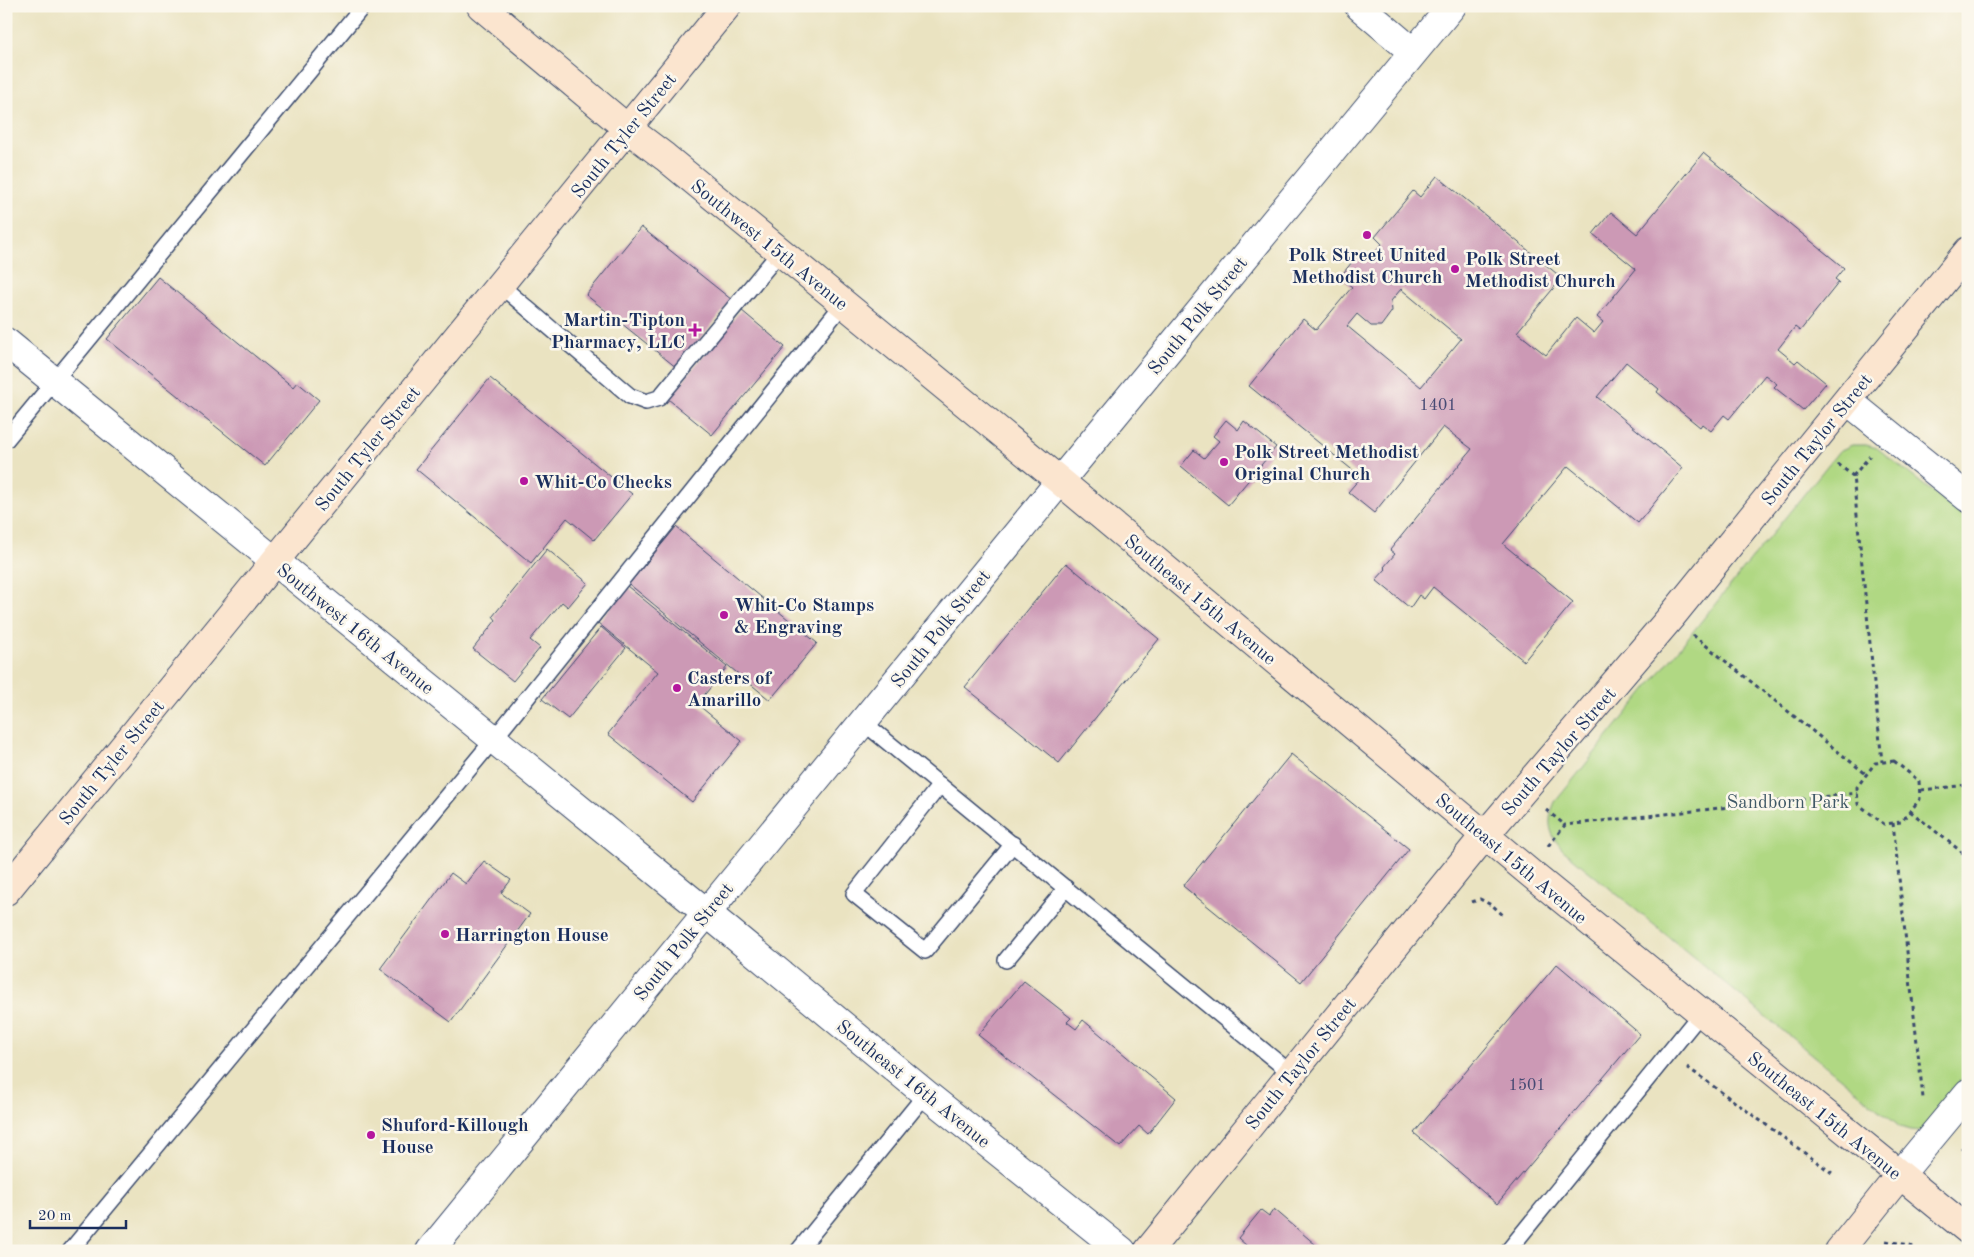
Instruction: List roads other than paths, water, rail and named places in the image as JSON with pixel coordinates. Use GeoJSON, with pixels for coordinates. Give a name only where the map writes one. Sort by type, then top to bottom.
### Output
{"type":"FeatureCollection","features":[{"type":"Feature","properties":{"kind":"main road","name":"Southwest 15th Avenue"},"geometry":{"type":"LineString","coordinates":[[481,6],[628,129],[665,157],[1060,481]]}},
{"type":"Feature","properties":{"kind":"main road","name":"South Tyler Street"},"geometry":{"type":"LineString","coordinates":[[6,891],[727,6]]}},
{"type":"Feature","properties":{"kind":"main road","name":"South Taylor Street"},"geometry":{"type":"LineString","coordinates":[[1148,1251],[1485,835],[1672,617],[1968,251]]}},
{"type":"Feature","properties":{"kind":"main road","name":"Southeast 15th Avenue"},"geometry":{"type":"LineString","coordinates":[[1060,481],[1485,835],[1899,1176],[1968,1230]]}},
{"type":"Feature","properties":{"kind":"main road"},"geometry":{"type":"LineString","coordinates":[[1839,1251],[1899,1176]]}},
{"type":"Feature","properties":{"kind":"street"},"geometry":{"type":"LineString","coordinates":[[1359,6],[1413,52]]}},
{"type":"Feature","properties":{"kind":"street","name":"South Polk Street"},"geometry":{"type":"LineString","coordinates":[[430,1251],[1060,481],[1452,6]]}},
{"type":"Feature","properties":{"kind":"street","name":"Southwest 16th Avenue"},"geometry":{"type":"LineString","coordinates":[[6,342],[707,913]]}},
{"type":"Feature","properties":{"kind":"street"},"geometry":{"type":"LineString","coordinates":[[1848,401],[1968,498]]}},
{"type":"Feature","properties":{"kind":"street","name":"Southeast 16th Avenue"},"geometry":{"type":"LineString","coordinates":[[707,913],[926,1094],[1122,1251]]}},
{"type":"Feature","properties":{"kind":"street"},"geometry":{"type":"LineString","coordinates":[[1899,1176],[1968,1093]]}},
{"type":"Feature","properties":{"kind":"lane"},"geometry":{"type":"LineString","coordinates":[[6,440],[363,6]]}},
{"type":"Feature","properties":{"kind":"lane"},"geometry":{"type":"LineString","coordinates":[[500,285],[630,396],[646,402],[659,398],[780,252]]}},
{"type":"Feature","properties":{"kind":"lane"},"geometry":{"type":"LineString","coordinates":[[70,1251],[494,739],[843,304]]}},
{"type":"Feature","properties":{"kind":"lane"},"geometry":{"type":"LineString","coordinates":[[863,722],[1292,1074]]}},
{"type":"Feature","properties":{"kind":"lane"},"geometry":{"type":"LineString","coordinates":[[940,785],[854,894],[925,951],[1013,844]]}},
{"type":"Feature","properties":{"kind":"lane"},"geometry":{"type":"LineString","coordinates":[[1006,960],[1066,888]]}},
{"type":"Feature","properties":{"kind":"lane"},"geometry":{"type":"LineString","coordinates":[[1508,1251],[1701,1013]]}},
{"type":"Feature","properties":{"kind":"lane"},"geometry":{"type":"LineString","coordinates":[[798,1251],[926,1094]]}},
{"type":"Feature","properties":{"kind":"place","name":"Polk Street United Methodist Church"},"geometry":{"type":"Point","coordinates":[1367,235]}},
{"type":"Feature","properties":{"kind":"place","name":"Polk Street Methodist Church"},"geometry":{"type":"Point","coordinates":[1455,269]}},
{"type":"Feature","properties":{"kind":"place","name":"Martin-Tipton Pharmacy, LLC"},"geometry":{"type":"Point","coordinates":[695,330]}},
{"type":"Feature","properties":{"kind":"place","name":"Polk Street Methodist Original Church"},"geometry":{"type":"Point","coordinates":[1224,462]}},
{"type":"Feature","properties":{"kind":"place","name":"Whit-Co Checks"},"geometry":{"type":"Point","coordinates":[524,481]}},
{"type":"Feature","properties":{"kind":"place","name":"Whit-Co Stamps & Engraving"},"geometry":{"type":"Point","coordinates":[724,615]}},
{"type":"Feature","properties":{"kind":"place","name":"Casters of Amarillo"},"geometry":{"type":"Point","coordinates":[677,688]}},
{"type":"Feature","properties":{"kind":"place","name":"Harrington House"},"geometry":{"type":"Point","coordinates":[445,934]}},
{"type":"Feature","properties":{"kind":"place","name":"Shuford-Killough House"},"geometry":{"type":"Point","coordinates":[371,1135]}},
{"type":"Feature","properties":{"kind":"park label","name":"Sandborn Park"},"geometry":{"type":"Point","coordinates":[1788,801]}}]}
